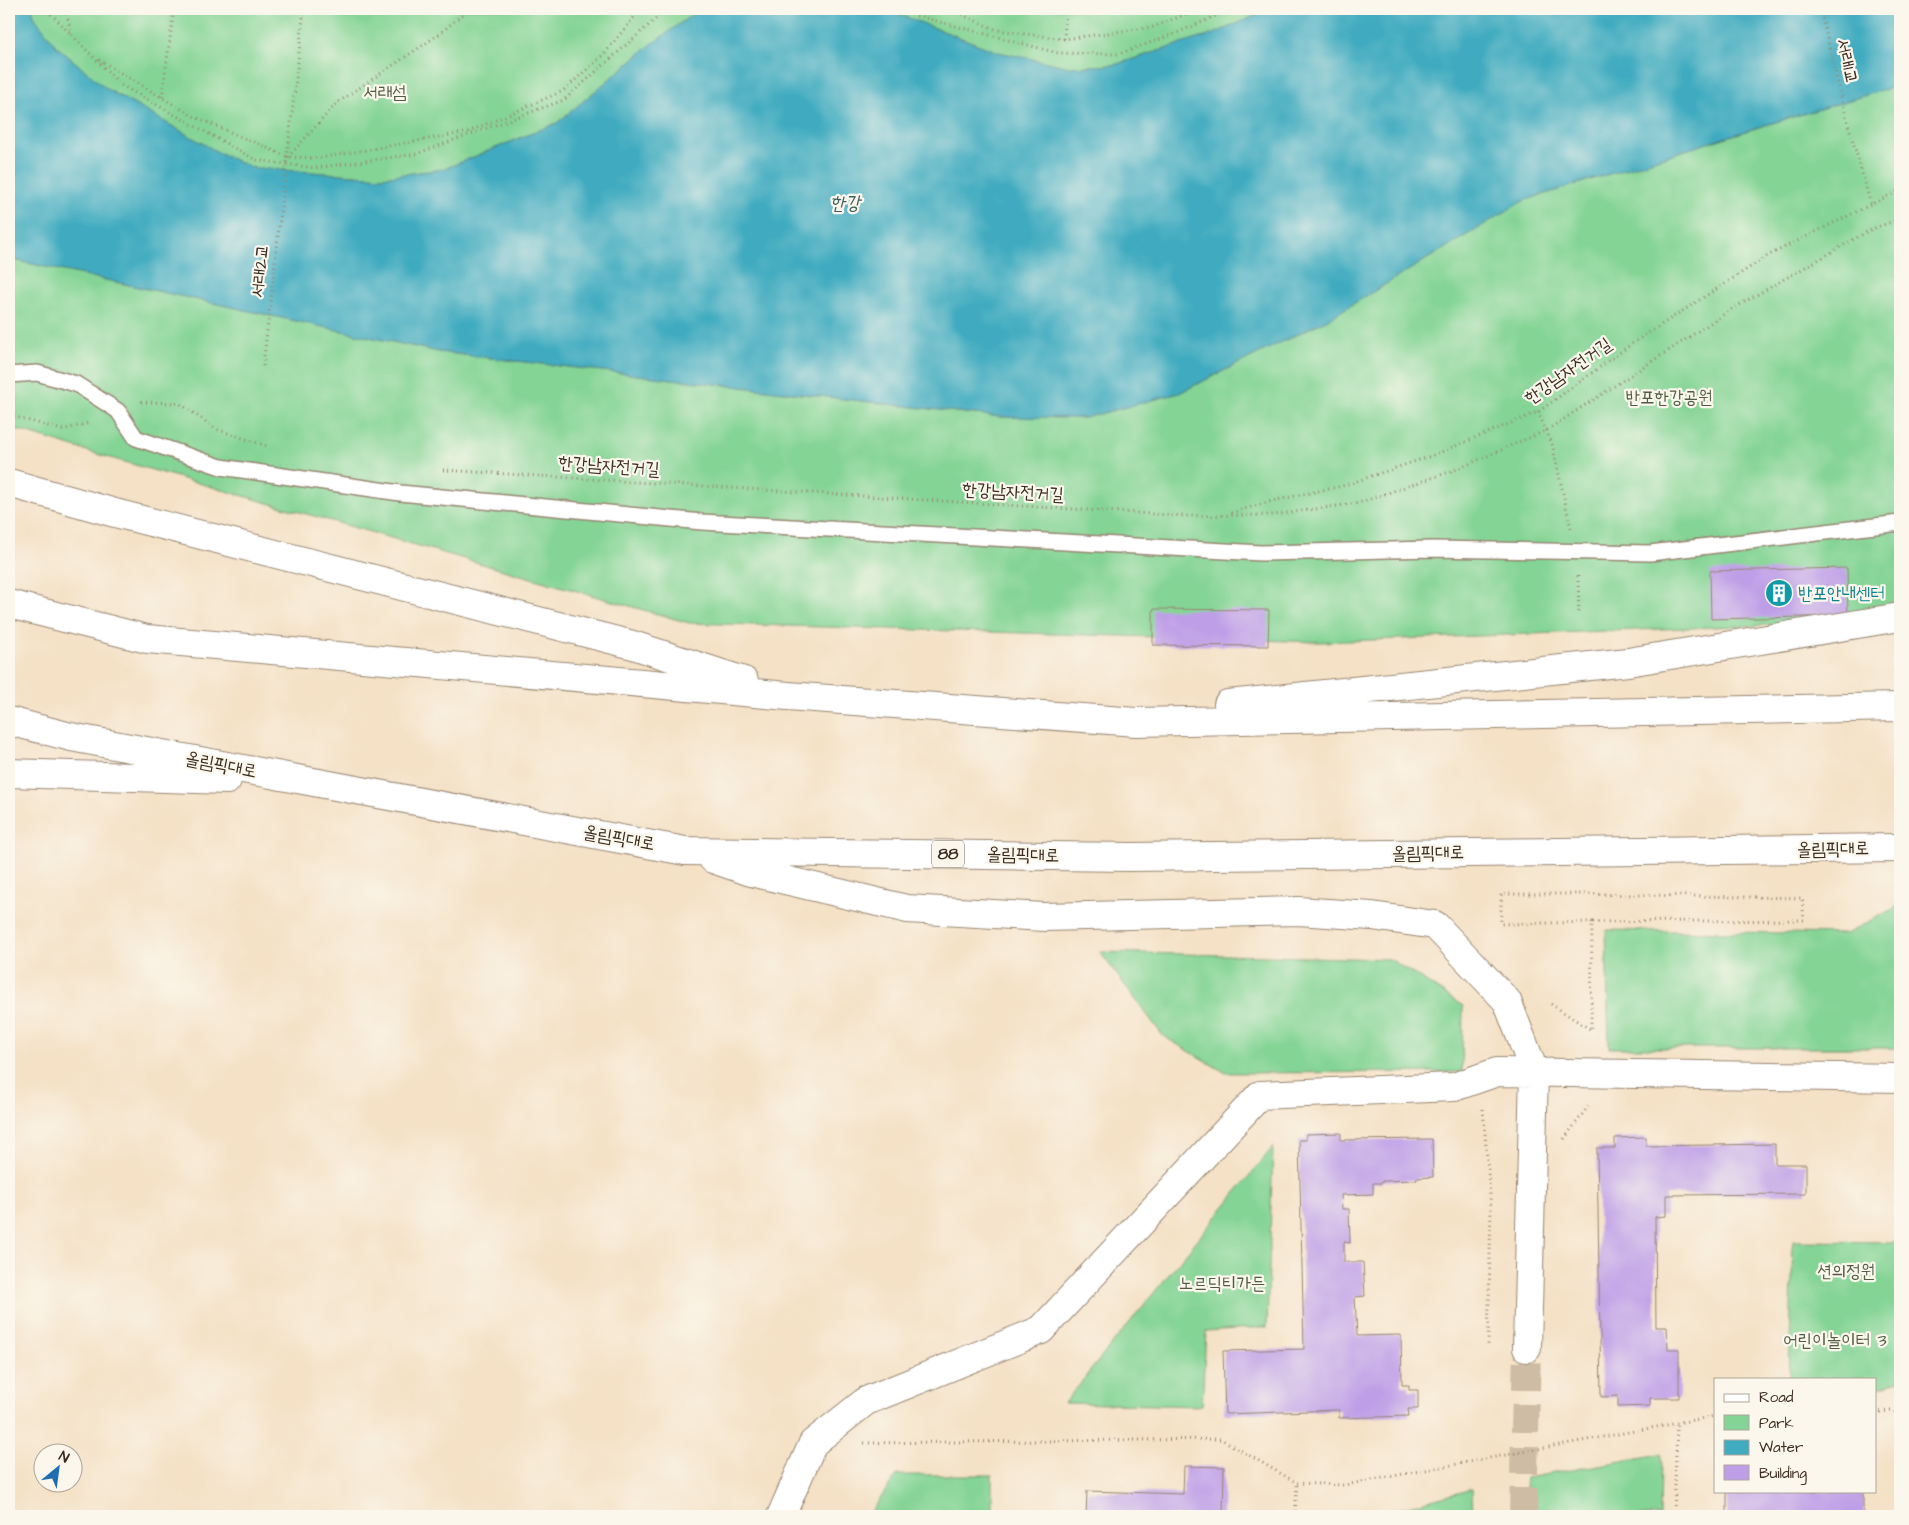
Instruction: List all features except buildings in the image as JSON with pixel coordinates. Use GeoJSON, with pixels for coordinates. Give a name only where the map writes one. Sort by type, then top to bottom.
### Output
{"type":"FeatureCollection","features":[{"type":"Feature","properties":{"kind":"main road"},"geometry":{"type":"LineString","coordinates":[[9,483],[125,516],[633,645],[788,696]]}},
{"type":"Feature","properties":{"kind":"main road"},"geometry":{"type":"LineString","coordinates":[[9,604],[147,639],[788,696],[1146,722],[1900,707]]}},
{"type":"Feature","properties":{"kind":"main road"},"geometry":{"type":"LineString","coordinates":[[1090,718],[1628,662],[1900,617]]}},
{"type":"Feature","properties":{"kind":"main road","name":"올림픽대로"},"geometry":{"type":"LineString","coordinates":[[9,721],[71,737],[685,850],[1130,857],[1900,848]]}},
{"type":"Feature","properties":{"kind":"main road"},"geometry":{"type":"LineString","coordinates":[[9,772],[318,783]]}},
{"type":"Feature","properties":{"kind":"main road"},"geometry":{"type":"LineString","coordinates":[[685,850],[751,872],[907,909],[1044,917],[1298,911],[1372,916],[1435,925],[1507,1001],[1534,1072],[1527,1348]]}},
{"type":"Feature","properties":{"kind":"main road"},"geometry":{"type":"LineString","coordinates":[[781,1516],[813,1443],[866,1401],[1041,1330],[1260,1095],[1454,1087],[1497,1072],[1900,1078]]}},
{"type":"Feature","properties":{"kind":"lane"},"geometry":{"type":"LineString","coordinates":[[9,375],[37,373],[76,384],[118,412],[136,438],[222,467],[400,493],[702,522],[1261,553],[1432,549],[1650,552],[1900,523]]}},
{"type":"Feature","properties":{"kind":"path"},"geometry":{"type":"LineString","coordinates":[[50,9],[51,14],[96,59],[193,116],[288,157],[320,158],[468,132],[563,91],[603,55],[641,9]]}},
{"type":"Feature","properties":{"kind":"path"},"geometry":{"type":"LineString","coordinates":[[66,9],[72,35],[122,84],[256,160],[315,168],[416,154],[564,100],[666,9]]}},
{"type":"Feature","properties":{"kind":"path"},"geometry":{"type":"LineString","coordinates":[[162,97],[174,9]]}},
{"type":"Feature","properties":{"kind":"path","name":"서래2교"},"geometry":{"type":"LineString","coordinates":[[263,366],[304,9]]}},
{"type":"Feature","properties":{"kind":"path"},"geometry":{"type":"LineString","coordinates":[[288,157],[336,103],[438,35],[469,9]]}},
{"type":"Feature","properties":{"kind":"path"},"geometry":{"type":"LineString","coordinates":[[903,9],[917,16],[1058,53],[1119,54],[1177,33],[1232,9]]}},
{"type":"Feature","properties":{"kind":"path"},"geometry":{"type":"LineString","coordinates":[[948,9],[997,30],[1064,39],[1153,27],[1199,9]]}},
{"type":"Feature","properties":{"kind":"path"},"geometry":{"type":"LineString","coordinates":[[1064,39],[1066,9]]}},
{"type":"Feature","properties":{"kind":"path","name":"서래1교"},"geometry":{"type":"LineString","coordinates":[[1820,9],[1847,120],[1871,205]]}},
{"type":"Feature","properties":{"kind":"path","name":"한강남자전거길"},"geometry":{"type":"LineString","coordinates":[[1226,515],[1272,501],[1342,486],[1431,456],[1538,412],[1633,343],[1769,255],[1900,190]]}},
{"type":"Feature","properties":{"kind":"path","name":"한강남자전거길"},"geometry":{"type":"LineString","coordinates":[[437,469],[1175,515],[1274,514],[1358,503],[1455,470],[1547,430],[1732,309],[1872,229],[1900,220]]}},
{"type":"Feature","properties":{"kind":"path"},"geometry":{"type":"LineString","coordinates":[[9,415],[62,430],[83,426],[144,401],[179,404],[216,429],[272,447]]}},
{"type":"Feature","properties":{"kind":"path"},"geometry":{"type":"LineString","coordinates":[[1538,412],[1552,444],[1576,552],[1579,616]]}},
{"type":"Feature","properties":{"kind":"path"},"geometry":{"type":"LineString","coordinates":[[1501,894],[1802,898],[1804,920],[1630,921],[1592,922],[1501,924],[1501,894]]}},
{"type":"Feature","properties":{"kind":"path"},"geometry":{"type":"LineString","coordinates":[[1551,1004],[1591,1030],[1592,922]]}},
{"type":"Feature","properties":{"kind":"path"},"geometry":{"type":"LineString","coordinates":[[1482,1104],[1491,1208],[1488,1346]]}},
{"type":"Feature","properties":{"kind":"path"},"geometry":{"type":"LineString","coordinates":[[1876,1412],[1892,1411],[1900,1414]]}},
{"type":"Feature","properties":{"kind":"path"},"geometry":{"type":"LineString","coordinates":[[863,1443],[1221,1439],[1297,1483],[1345,1485],[1714,1416]]}},
{"type":"Feature","properties":{"kind":"path"},"geometry":{"type":"LineString","coordinates":[[1674,1516],[1677,1423]]}},
{"type":"Feature","properties":{"kind":"path"},"geometry":{"type":"LineString","coordinates":[[1295,1516],[1297,1483]]}},
{"type":"Feature","properties":{"kind":"green space","name":"서래섬"},"geometry":{"type":"Polygon","coordinates":[[[32,9],[700,9],[653,43],[557,123],[444,169],[382,177],[254,168],[223,155],[107,89],[56,46],[35,18],[32,9]]]}},
{"type":"Feature","properties":{"kind":"green space"},"geometry":{"type":"Polygon","coordinates":[[[885,9],[1271,9],[1213,34],[1114,65],[1070,67],[998,52],[885,9]]]}},
{"type":"Feature","properties":{"kind":"green space","name":"반포한강공원"},"geometry":{"type":"Polygon","coordinates":[[[1900,85],[1900,620],[1320,642],[689,623],[100,455],[9,427],[9,259],[439,352],[1000,417],[1084,418],[1179,393],[1328,319],[1523,201],[1900,85]]]}},
{"type":"Feature","properties":{"kind":"green space"},"geometry":{"type":"Polygon","coordinates":[[[1900,905],[1900,1048],[1609,1048],[1606,930],[1846,934],[1900,905]]]}},
{"type":"Feature","properties":{"kind":"green space"},"geometry":{"type":"Polygon","coordinates":[[[1100,952],[1390,959],[1463,1006],[1462,1072],[1226,1073],[1163,1036],[1100,952]]]}},
{"type":"Feature","properties":{"kind":"green space","name":"노르딕티가든"},"geometry":{"type":"Polygon","coordinates":[[[1273,1147],[1267,1327],[1206,1331],[1202,1406],[1064,1403],[1273,1147]]]}},
{"type":"Feature","properties":{"kind":"green space"},"geometry":{"type":"Polygon","coordinates":[[[1793,1241],[1900,1242],[1900,1381],[1876,1388],[1876,1378],[1789,1378],[1793,1241]]]}},
{"type":"Feature","properties":{"kind":"green space"},"geometry":{"type":"Polygon","coordinates":[[[1661,1454],[1660,1516],[1522,1516],[1526,1478],[1661,1454]]]}},
{"type":"Feature","properties":{"kind":"green space"},"geometry":{"type":"Polygon","coordinates":[[[897,1475],[992,1475],[992,1516],[868,1516],[897,1475]]]}},
{"type":"Feature","properties":{"kind":"green space"},"geometry":{"type":"Polygon","coordinates":[[[1472,1489],[1473,1516],[1372,1516],[1472,1489]]]}},
{"type":"Feature","properties":{"kind":"water","name":"한강"},"geometry":{"type":"Polygon","coordinates":[[[9,9],[32,9],[35,18],[56,46],[107,89],[223,155],[254,168],[382,177],[444,169],[557,123],[653,43],[700,9],[885,9],[998,52],[1070,67],[1114,65],[1213,34],[1271,9],[1900,9],[1900,85],[1523,201],[1328,319],[1179,393],[1084,418],[1000,417],[439,352],[9,259],[9,9]]]}},
{"type":"Feature","properties":{"kind":"tunnel"},"geometry":{"type":"LineString","coordinates":[[1523,1516],[1527,1348]]}},
{"type":"Feature","properties":{"kind":"place","name":"반포안내센터"},"geometry":{"type":"Point","coordinates":[1779,593]}},
{"type":"Feature","properties":{"kind":"park label","name":"션의정원"},"geometry":{"type":"Point","coordinates":[1846,1271]}},
{"type":"Feature","properties":{"kind":"park label","name":"어린이놀이터 3"},"geometry":{"type":"Point","coordinates":[1835,1340]}}]}
